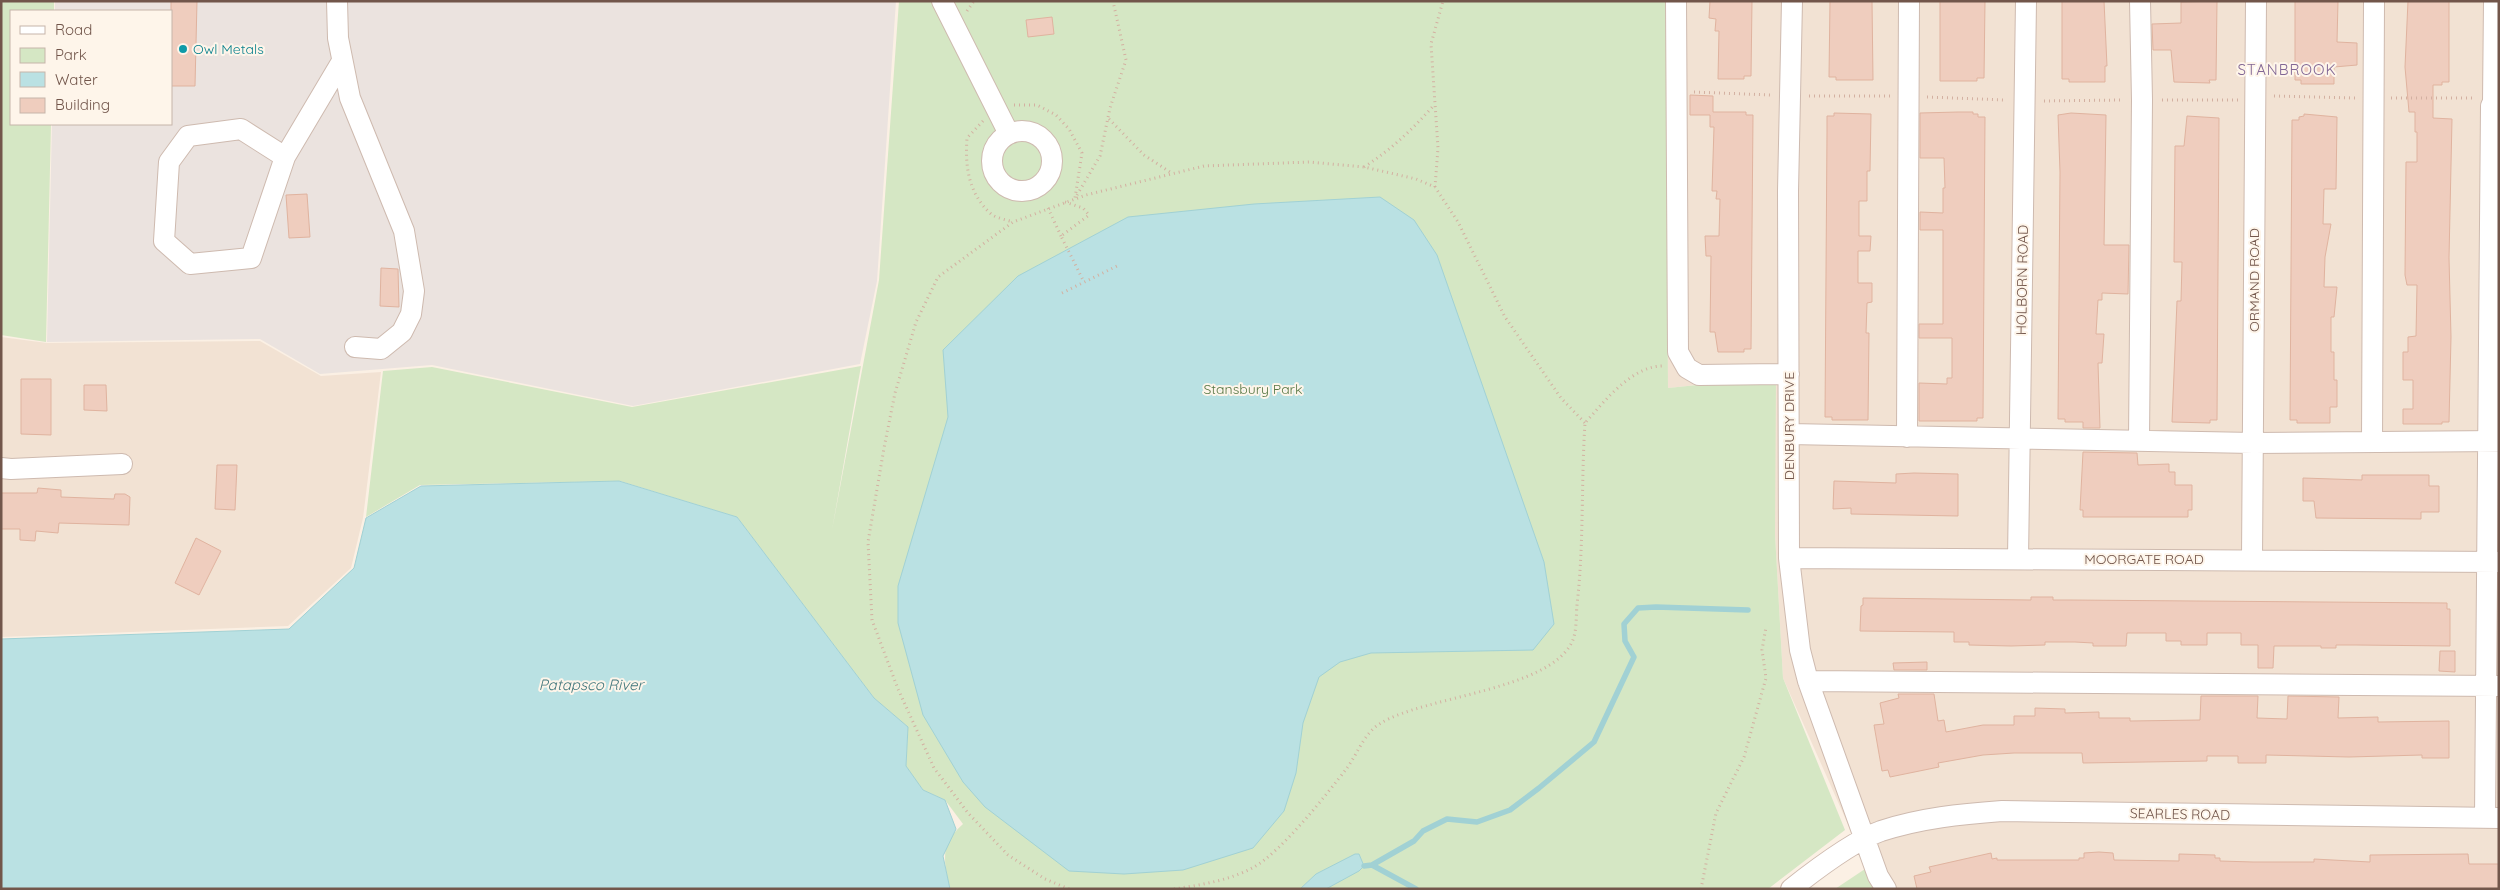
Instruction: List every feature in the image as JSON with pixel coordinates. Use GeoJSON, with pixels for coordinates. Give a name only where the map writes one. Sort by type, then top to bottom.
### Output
{"type":"FeatureCollection","features":[{"type":"Feature","properties":{"kind":"street"},"geometry":{"type":"LineString","coordinates":[[337,1],[338,38],[350,98],[404,231],[414,290],[411,314],[402,332],[380,349],[355,347]]}},
{"type":"Feature","properties":{"kind":"street"},"geometry":{"type":"LineString","coordinates":[[942,1],[958,36],[999,109],[1009,134]]}},
{"type":"Feature","properties":{"kind":"street"},"geometry":{"type":"LineString","coordinates":[[1676,1],[1678,352],[1687,368],[1699,375],[1788,374]]}},
{"type":"Feature","properties":{"kind":"street","name":"DENBURY DRIVE"},"geometry":{"type":"LineString","coordinates":[[1792,1],[1788,434],[1789,558],[1796,628],[1808,681],[1878,876],[1886,889]]}},
{"type":"Feature","properties":{"kind":"street"},"geometry":{"type":"LineString","coordinates":[[1906,437],[1909,1]]}},
{"type":"Feature","properties":{"kind":"street","name":"HOLBORN ROAD"},"geometry":{"type":"LineString","coordinates":[[2018,559],[2026,1]]}},
{"type":"Feature","properties":{"kind":"street"},"geometry":{"type":"LineString","coordinates":[[2139,442],[2142,100],[2140,1]]}},
{"type":"Feature","properties":{"kind":"street","name":"ORMAND ROAD"},"geometry":{"type":"LineString","coordinates":[[2252,559],[2256,1]]}},
{"type":"Feature","properties":{"kind":"street"},"geometry":{"type":"LineString","coordinates":[[2372,442],[2374,1]]}},
{"type":"Feature","properties":{"kind":"street"},"geometry":{"type":"LineString","coordinates":[[2492,818],[2494,441],[2490,106],[2493,102],[2494,1]]}},
{"type":"Feature","properties":{"kind":"street"},"geometry":{"type":"LineString","coordinates":[[285,157],[241,129],[188,136],[169,162],[164,241],[190,264],[251,258],[285,157],[342,61]]}},
{"type":"Feature","properties":{"kind":"street"},"geometry":{"type":"LineString","coordinates":[[1788,434],[2139,442],[2494,441]]}},
{"type":"Feature","properties":{"kind":"street"},"geometry":{"type":"LineString","coordinates":[[1,468],[122,464]]}},
{"type":"Feature","properties":{"kind":"street","name":"MOORGATE ROAD"},"geometry":{"type":"LineString","coordinates":[[1789,558],[2252,559],[2494,562]]}},
{"type":"Feature","properties":{"kind":"street"},"geometry":{"type":"LineString","coordinates":[[1808,681],[2493,686]]}},
{"type":"Feature","properties":{"kind":"street","name":"SEARLES ROAD"},"geometry":{"type":"LineString","coordinates":[[1791,889],[1812,872],[1865,839],[1880,832],[1916,821],[2002,811],[2492,818]]}},
{"type":"Feature","properties":{"kind":"path"},"geometry":{"type":"LineString","coordinates":[[1075,198],[1100,156],[1126,60],[1113,1]]}},
{"type":"Feature","properties":{"kind":"path"},"geometry":{"type":"LineString","coordinates":[[1443,1],[1431,44],[1438,148],[1436,187],[1458,222],[1505,317],[1561,398],[1585,423]]}},
{"type":"Feature","properties":{"kind":"path"},"geometry":{"type":"LineString","coordinates":[[1676,91],[1790,96],[1909,96],[2025,101],[2256,100],[2274,96],[2470,98],[2493,102]]}},
{"type":"Feature","properties":{"kind":"path"},"geometry":{"type":"LineString","coordinates":[[1364,167],[1389,151],[1413,130],[1435,105]]}},
{"type":"Feature","properties":{"kind":"path"},"geometry":{"type":"LineString","coordinates":[[1109,119],[1144,155],[1173,174]]}},
{"type":"Feature","properties":{"kind":"path"},"geometry":{"type":"LineString","coordinates":[[1069,889],[1045,878],[1008,855],[968,813],[934,768],[898,690],[872,620],[868,542],[895,393],[916,322],[938,277],[1013,222],[1075,198],[1204,166],[1309,162],[1364,167],[1416,179],[1436,187]]}},
{"type":"Feature","properties":{"kind":"path"},"geometry":{"type":"LineString","coordinates":[[1061,236],[1089,215],[1083,208],[1065,202]]}},
{"type":"Feature","properties":{"kind":"path"},"geometry":{"type":"LineString","coordinates":[[1048,208],[1084,282]]}},
{"type":"Feature","properties":{"kind":"path"},"geometry":{"type":"LineString","coordinates":[[1062,293],[1118,266]]}},
{"type":"Feature","properties":{"kind":"path"},"geometry":{"type":"LineString","coordinates":[[1174,889],[1213,882],[1244,873],[1257,866],[1276,849],[1318,803],[1354,758],[1364,740],[1378,725],[1394,716],[1424,705],[1472,694],[1513,681],[1541,670],[1558,658],[1572,642],[1576,618],[1581,571],[1582,473],[1585,423],[1622,386],[1641,373],[1660,366],[1687,368]]}},
{"type":"Feature","properties":{"kind":"path"},"geometry":{"type":"LineString","coordinates":[[1701,889],[1716,813],[1744,757],[1766,678],[1762,650],[1766,627]]}},
{"type":"Feature","properties":{"kind":"shaded area"},"geometry":{"type":"Polygon","coordinates":[[[55,1],[896,1],[877,281],[860,364],[633,406],[432,365],[320,374],[260,339],[47,342],[52,125],[172,125],[172,10],[55,10],[55,1]]]}},
{"type":"Feature","properties":{"kind":"shaded area"},"geometry":{"type":"Polygon","coordinates":[[[1666,1],[2499,1],[2499,889],[1882,889],[1866,865],[1783,678],[1775,534],[1775,377],[1668,388],[1666,1]]]}},
{"type":"Feature","properties":{"kind":"shaded area"},"geometry":{"type":"Polygon","coordinates":[[[1,337],[47,343],[260,341],[321,376],[381,372],[363,518],[351,568],[288,626],[1,637],[1,337]]]}},
{"type":"Feature","properties":{"kind":"green space"},"geometry":{"type":"Polygon","coordinates":[[[1,1],[54,1],[54,10],[10,10],[10,125],[51,125],[46,342],[1,335],[1,1]]]}},
{"type":"Feature","properties":{"kind":"green space","name":"Stansbury Park"},"geometry":{"type":"Polygon","coordinates":[[[899,1],[1666,1],[1668,388],[1776,377],[1775,534],[1783,678],[1845,830],[1768,889],[1326,889],[1359,854],[1316,874],[1300,889],[950,889],[945,854],[950,839],[963,824],[945,800],[923,790],[906,766],[908,727],[874,698],[737,517],[620,481],[420,485],[366,517],[383,371],[432,367],[632,407],[861,366],[832,530],[879,280],[899,1]]]}},
{"type":"Feature","properties":{"kind":"green space"},"geometry":{"type":"Polygon","coordinates":[[[1865,869],[1878,889],[1835,889],[1865,869]]]}},
{"type":"Feature","properties":{"kind":"water"},"geometry":{"type":"Polygon","coordinates":[[[1380,197],[1414,220],[1437,255],[1544,562],[1554,624],[1533,650],[1371,653],[1340,662],[1319,677],[1303,723],[1296,773],[1284,811],[1253,848],[1183,870],[1124,874],[1069,871],[985,807],[963,782],[923,715],[898,623],[898,586],[948,417],[943,350],[1018,276],[1128,217],[1254,204],[1380,197]]]}},
{"type":"Feature","properties":{"kind":"water","name":"Patapsco River"},"geometry":{"type":"Polygon","coordinates":[[[619,481],[737,517],[874,698],[908,727],[906,766],[923,790],[945,800],[956,829],[943,856],[950,889],[1,889],[1,639],[289,629],[354,568],[366,518],[421,486],[619,481]]]}},
{"type":"Feature","properties":{"kind":"water"},"geometry":{"type":"Polygon","coordinates":[[[1355,854],[1359,854],[1364,866],[1359,871],[1326,889],[1300,889],[1316,874],[1355,854]]]}},
{"type":"Feature","properties":{"kind":"building","name":"Owl Metals"},"geometry":{"type":"Polygon","coordinates":[[[171,1],[197,1],[195,86],[172,86],[171,1]]]}},
{"type":"Feature","properties":{"kind":"building"},"geometry":{"type":"Polygon","coordinates":[[[1710,1],[1752,1],[1751,76],[1744,76],[1744,79],[1718,79],[1719,31],[1715,31],[1716,19],[1709,18],[1710,1]]]}},
{"type":"Feature","properties":{"kind":"building"},"geometry":{"type":"Polygon","coordinates":[[[1830,1],[1872,1],[1873,80],[1836,80],[1836,77],[1829,77],[1830,1]]]}},
{"type":"Feature","properties":{"kind":"building"},"geometry":{"type":"Polygon","coordinates":[[[1940,1],[1985,1],[1984,78],[1977,78],[1977,81],[1940,81],[1940,1]]]}},
{"type":"Feature","properties":{"kind":"building"},"geometry":{"type":"Polygon","coordinates":[[[2062,1],[2104,1],[2107,66],[2105,66],[2105,82],[2069,82],[2069,79],[2062,79],[2062,1]]]}},
{"type":"Feature","properties":{"kind":"building"},"geometry":{"type":"Polygon","coordinates":[[[2217,1],[2216,80],[2209,80],[2210,83],[2174,82],[2171,50],[2153,50],[2152,24],[2181,23],[2181,2],[2217,1]]]}},
{"type":"Feature","properties":{"kind":"building"},"geometry":{"type":"Polygon","coordinates":[[[2295,1],[2338,1],[2337,42],[2357,43],[2357,65],[2334,67],[2334,84],[2301,84],[2301,80],[2295,80],[2295,1]]]}},
{"type":"Feature","properties":{"kind":"building"},"geometry":{"type":"Polygon","coordinates":[[[2408,1],[2449,1],[2449,82],[2442,82],[2442,85],[2433,85],[2433,118],[2452,119],[2449,258],[2451,337],[2449,422],[2442,422],[2442,424],[2403,424],[2403,409],[2413,409],[2413,380],[2403,380],[2403,352],[2408,352],[2408,337],[2416,336],[2417,285],[2407,285],[2405,275],[2406,162],[2417,162],[2415,112],[2409,112],[2405,67],[2408,1]]]}},
{"type":"Feature","properties":{"kind":"building"},"geometry":{"type":"Polygon","coordinates":[[[1052,17],[1054,34],[1028,37],[1026,20],[1052,17]]]}},
{"type":"Feature","properties":{"kind":"building"},"geometry":{"type":"Polygon","coordinates":[[[1690,95],[1713,96],[1713,112],[1746,112],[1746,115],[1753,115],[1751,349],[1744,349],[1744,352],[1718,352],[1715,332],[1710,332],[1711,256],[1706,256],[1705,236],[1719,236],[1720,199],[1716,199],[1717,191],[1712,191],[1714,127],[1710,127],[1710,115],[1690,115],[1690,95]]]}},
{"type":"Feature","properties":{"kind":"building"},"geometry":{"type":"Polygon","coordinates":[[[1973,112],[1973,114],[1978,114],[1978,117],[1985,117],[1983,418],[1977,418],[1977,421],[1919,421],[1919,383],[1947,384],[1947,378],[1952,378],[1952,338],[1919,338],[1919,324],[1943,324],[1943,230],[1920,230],[1920,212],[1943,213],[1943,188],[1945,188],[1944,158],[1920,158],[1920,113],[1973,112]]]}},
{"type":"Feature","properties":{"kind":"building"},"geometry":{"type":"Polygon","coordinates":[[[1834,113],[1871,114],[1870,171],[1867,171],[1867,201],[1859,201],[1859,236],[1871,236],[1870,251],[1858,251],[1858,283],[1872,283],[1872,302],[1867,303],[1866,333],[1869,333],[1868,420],[1832,420],[1832,417],[1825,417],[1827,116],[1834,116],[1834,113]]]}},
{"type":"Feature","properties":{"kind":"building"},"geometry":{"type":"Polygon","coordinates":[[[2071,113],[2106,115],[2104,245],[2129,245],[2128,294],[2102,293],[2102,300],[2098,300],[2096,334],[2104,334],[2102,363],[2098,363],[2100,428],[2083,428],[2083,422],[2065,422],[2065,419],[2058,419],[2060,172],[2058,115],[2071,113]]]}},
{"type":"Feature","properties":{"kind":"building"},"geometry":{"type":"Polygon","coordinates":[[[2304,114],[2337,117],[2336,189],[2324,189],[2323,224],[2331,224],[2325,257],[2324,287],[2337,287],[2334,317],[2331,317],[2331,352],[2334,352],[2334,380],[2337,380],[2337,407],[2330,407],[2330,423],[2297,423],[2297,420],[2290,420],[2292,120],[2299,120],[2299,117],[2304,116],[2304,114]]]}},
{"type":"Feature","properties":{"kind":"building"},"geometry":{"type":"Polygon","coordinates":[[[2187,116],[2219,118],[2217,420],[2210,420],[2210,423],[2172,422],[2177,301],[2181,301],[2182,262],[2174,262],[2175,146],[2184,146],[2187,116]]]}},
{"type":"Feature","properties":{"kind":"building"},"geometry":{"type":"Polygon","coordinates":[[[307,194],[310,237],[289,238],[286,195],[307,194]]]}},
{"type":"Feature","properties":{"kind":"building"},"geometry":{"type":"Polygon","coordinates":[[[381,268],[398,269],[399,307],[380,306],[381,268]]]}},
{"type":"Feature","properties":{"kind":"building"},"geometry":{"type":"Polygon","coordinates":[[[21,379],[51,379],[51,435],[21,434],[21,379]]]}},
{"type":"Feature","properties":{"kind":"building"},"geometry":{"type":"Polygon","coordinates":[[[84,385],[106,385],[107,411],[84,410],[84,385]]]}},
{"type":"Feature","properties":{"kind":"building"},"geometry":{"type":"Polygon","coordinates":[[[2083,452],[2137,453],[2138,465],[2169,464],[2169,472],[2175,472],[2175,485],[2192,485],[2192,510],[2188,510],[2188,517],[2083,517],[2083,510],[2080,510],[2083,452]]]}},
{"type":"Feature","properties":{"kind":"building"},"geometry":{"type":"Polygon","coordinates":[[[217,465],[237,465],[235,510],[215,509],[217,465]]]}},
{"type":"Feature","properties":{"kind":"building"},"geometry":{"type":"Polygon","coordinates":[[[1896,474],[1958,474],[1958,516],[1851,514],[1851,508],[1833,509],[1834,481],[1896,483],[1896,474]]]}},
{"type":"Feature","properties":{"kind":"building"},"geometry":{"type":"Polygon","coordinates":[[[2362,475],[2429,475],[2429,486],[2439,486],[2439,512],[2421,512],[2421,519],[2316,518],[2314,501],[2303,501],[2303,478],[2362,480],[2362,475]]]}},
{"type":"Feature","properties":{"kind":"building"},"geometry":{"type":"Polygon","coordinates":[[[38,488],[61,490],[61,497],[114,499],[115,494],[125,494],[130,497],[129,525],[59,523],[58,533],[36,531],[35,541],[20,540],[20,529],[1,529],[1,493],[37,493],[38,488]]]}},
{"type":"Feature","properties":{"kind":"building"},"geometry":{"type":"Polygon","coordinates":[[[196,538],[221,551],[199,595],[175,583],[196,538]]]}},
{"type":"Feature","properties":{"kind":"building"},"geometry":{"type":"Polygon","coordinates":[[[2031,597],[2053,597],[2053,600],[2447,603],[2447,609],[2450,609],[2450,646],[2336,645],[2336,648],[2321,648],[2321,646],[2274,646],[2273,668],[2258,668],[2258,645],[2241,645],[2241,633],[2207,633],[2207,645],[2181,645],[2181,641],[2166,641],[2166,633],[2127,633],[2126,646],[2093,646],[2093,643],[2045,642],[2045,645],[2011,646],[1969,645],[1969,642],[1954,642],[1954,632],[1860,631],[1863,598],[2031,600],[2031,597]]]}},
{"type":"Feature","properties":{"kind":"building"},"geometry":{"type":"Polygon","coordinates":[[[2440,651],[2455,651],[2455,672],[2439,671],[2440,651]]]}},
{"type":"Feature","properties":{"kind":"building"},"geometry":{"type":"Polygon","coordinates":[[[1927,662],[1927,670],[1894,670],[1893,663],[1927,662]]]}},
{"type":"Feature","properties":{"kind":"building"},"geometry":{"type":"Polygon","coordinates":[[[1898,694],[1934,694],[1938,721],[1944,720],[1946,732],[1983,725],[2014,725],[2014,716],[2035,716],[2035,708],[2065,709],[2065,713],[2099,712],[2099,718],[2130,718],[2130,721],[2200,720],[2201,696],[2258,696],[2257,718],[2287,719],[2288,696],[2339,697],[2338,718],[2378,717],[2378,722],[2449,721],[2449,758],[2422,758],[2422,755],[2349,757],[2266,755],[2266,763],[2238,763],[2238,756],[2207,756],[2207,761],[2083,763],[2082,753],[2014,753],[1983,755],[1938,763],[1939,767],[1890,777],[1888,770],[1882,771],[1874,725],[1884,724],[1880,703],[1899,698],[1898,694]]]}},
{"type":"Feature","properties":{"kind":"building"},"geometry":{"type":"Polygon","coordinates":[[[1991,853],[1992,859],[1997,858],[1997,860],[2079,860],[2079,858],[2084,858],[2084,853],[2113,853],[2114,860],[2179,861],[2179,854],[2215,855],[2215,858],[2220,858],[2220,861],[2253,862],[2314,862],[2314,859],[2370,862],[2370,855],[2468,854],[2469,864],[2499,864],[2499,889],[1917,889],[1914,876],[1931,872],[1929,867],[1991,853]]]}},
{"type":"Feature","properties":{"kind":"waterway"},"geometry":{"type":"LineString","coordinates":[[1372,865],[1414,841],[1423,831],[1447,819],[1477,822],[1510,810],[1594,742],[1634,657],[1625,641],[1624,624],[1638,608],[1748,610]]}},
{"type":"Feature","properties":{"kind":"waterway"},"geometry":{"type":"LineString","coordinates":[[1364,866],[1372,865],[1416,889]]}},
{"type":"Feature","properties":{"kind":"place","name":"Owl Metals"},"geometry":{"type":"Point","coordinates":[183,49]}},
{"type":"Feature","properties":{"kind":"district","name":"STANBROOK"},"geometry":{"type":"Point","coordinates":[2287,70]}}]}
